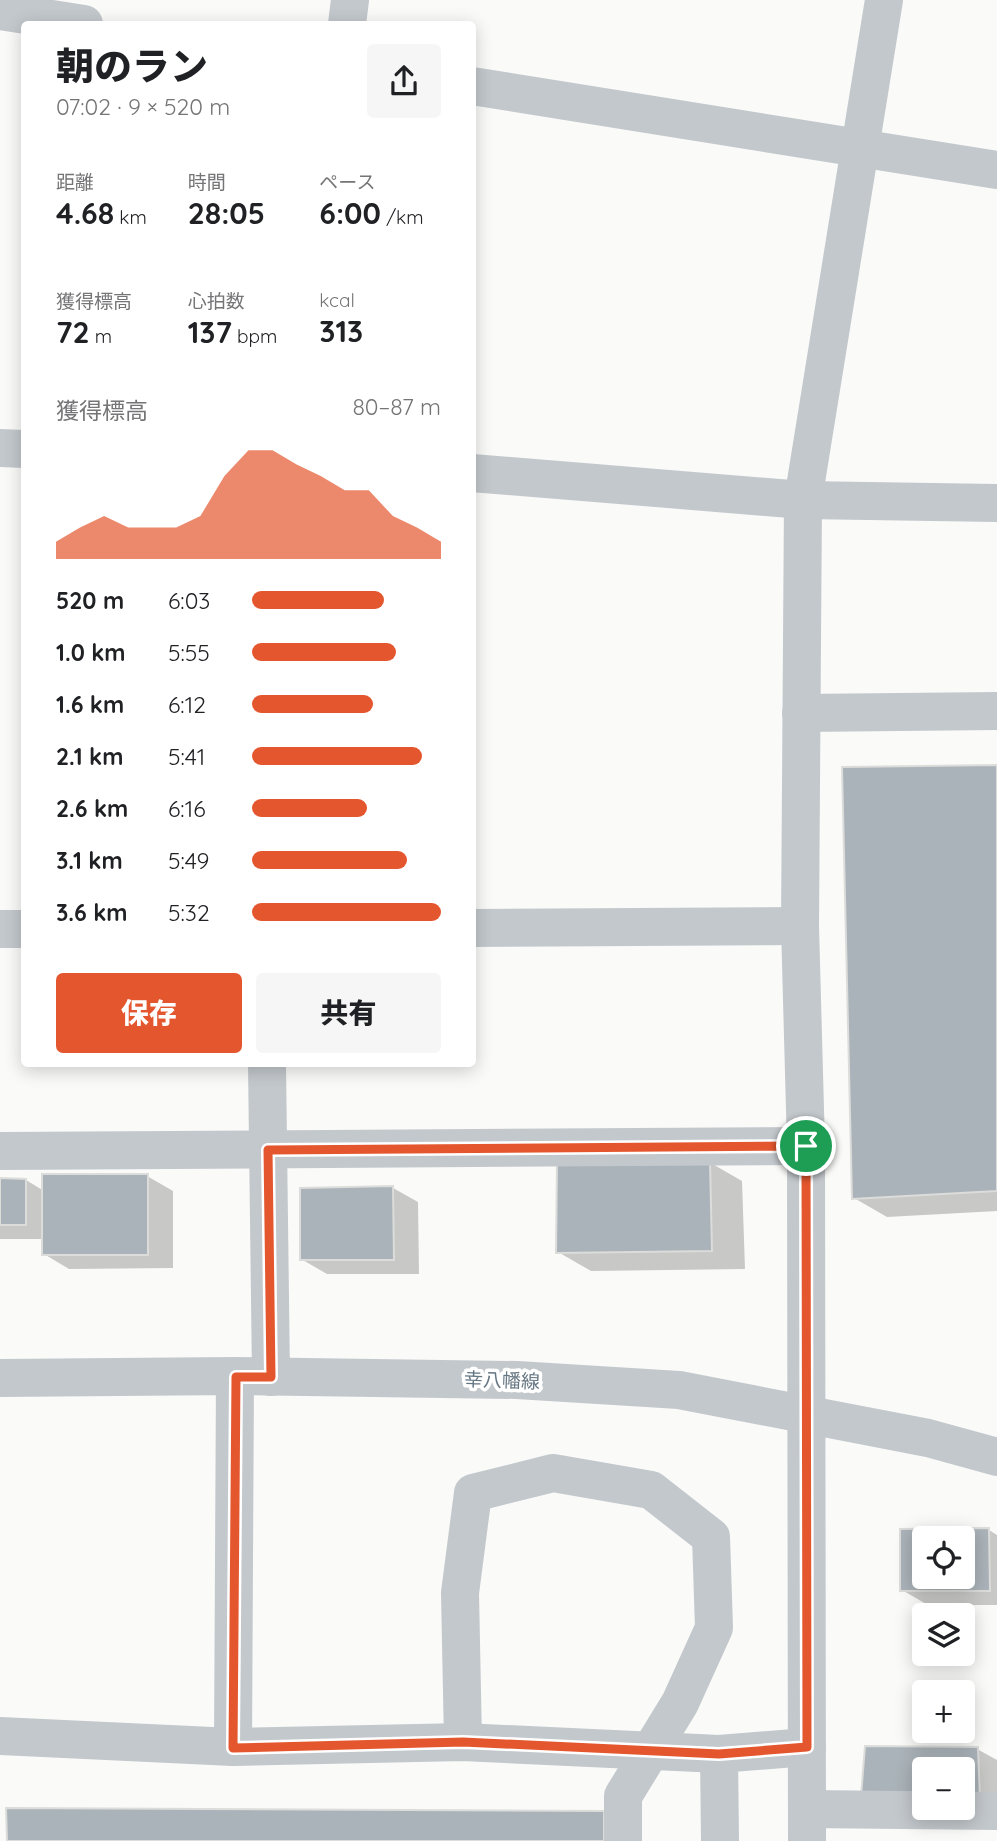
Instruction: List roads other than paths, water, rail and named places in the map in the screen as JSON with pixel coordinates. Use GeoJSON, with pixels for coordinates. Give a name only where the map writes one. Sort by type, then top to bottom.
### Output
{"type":"FeatureCollection","features":[{"type":"Feature","properties":{"kind":"street"},"geometry":{"type":"LineString","coordinates":[[347,21],[350,0]]}},
{"type":"Feature","properties":{"kind":"street"},"geometry":{"type":"LineString","coordinates":[[884,0],[803,500],[800,926],[806,1146],[807,1825],[997,1811]]}},
{"type":"Feature","properties":{"kind":"street"},"geometry":{"type":"LineString","coordinates":[[0,11],[65,21]]}},
{"type":"Feature","properties":{"kind":"street"},"geometry":{"type":"LineString","coordinates":[[476,87],[997,170]]}},
{"type":"Feature","properties":{"kind":"street"},"geometry":{"type":"LineString","coordinates":[[0,448],[21,449]]}},
{"type":"Feature","properties":{"kind":"street"},"geometry":{"type":"LineString","coordinates":[[476,472],[803,500],[997,503]]}},
{"type":"Feature","properties":{"kind":"street"},"geometry":{"type":"LineString","coordinates":[[801,713],[997,711]]}},
{"type":"Feature","properties":{"kind":"street"},"geometry":{"type":"LineString","coordinates":[[476,928],[800,926]]}},
{"type":"Feature","properties":{"kind":"street"},"geometry":{"type":"LineString","coordinates":[[0,929],[21,929]]}},
{"type":"Feature","properties":{"kind":"street"},"geometry":{"type":"LineString","coordinates":[[233,1748],[268,1150],[267,1067]]}},
{"type":"Feature","properties":{"kind":"street"},"geometry":{"type":"LineString","coordinates":[[0,1151],[806,1146]]}},
{"type":"Feature","properties":{"kind":"street","name":"幸八幡線"},"geometry":{"type":"LineString","coordinates":[[0,1378],[517,1380],[679,1390],[928,1438],[997,1458]]}},
{"type":"Feature","properties":{"kind":"street"},"geometry":{"type":"LineString","coordinates":[[463,1742],[460,1593],[472,1493],[552,1473],[651,1490],[711,1537],[714,1628],[680,1703],[623,1796],[623,1841]]}},
{"type":"Feature","properties":{"kind":"street"},"geometry":{"type":"LineString","coordinates":[[0,1736],[233,1748],[463,1742],[719,1754],[807,1747]]}},
{"type":"Feature","properties":{"kind":"street"},"geometry":{"type":"LineString","coordinates":[[719,1754],[720,1841]]}}]}
